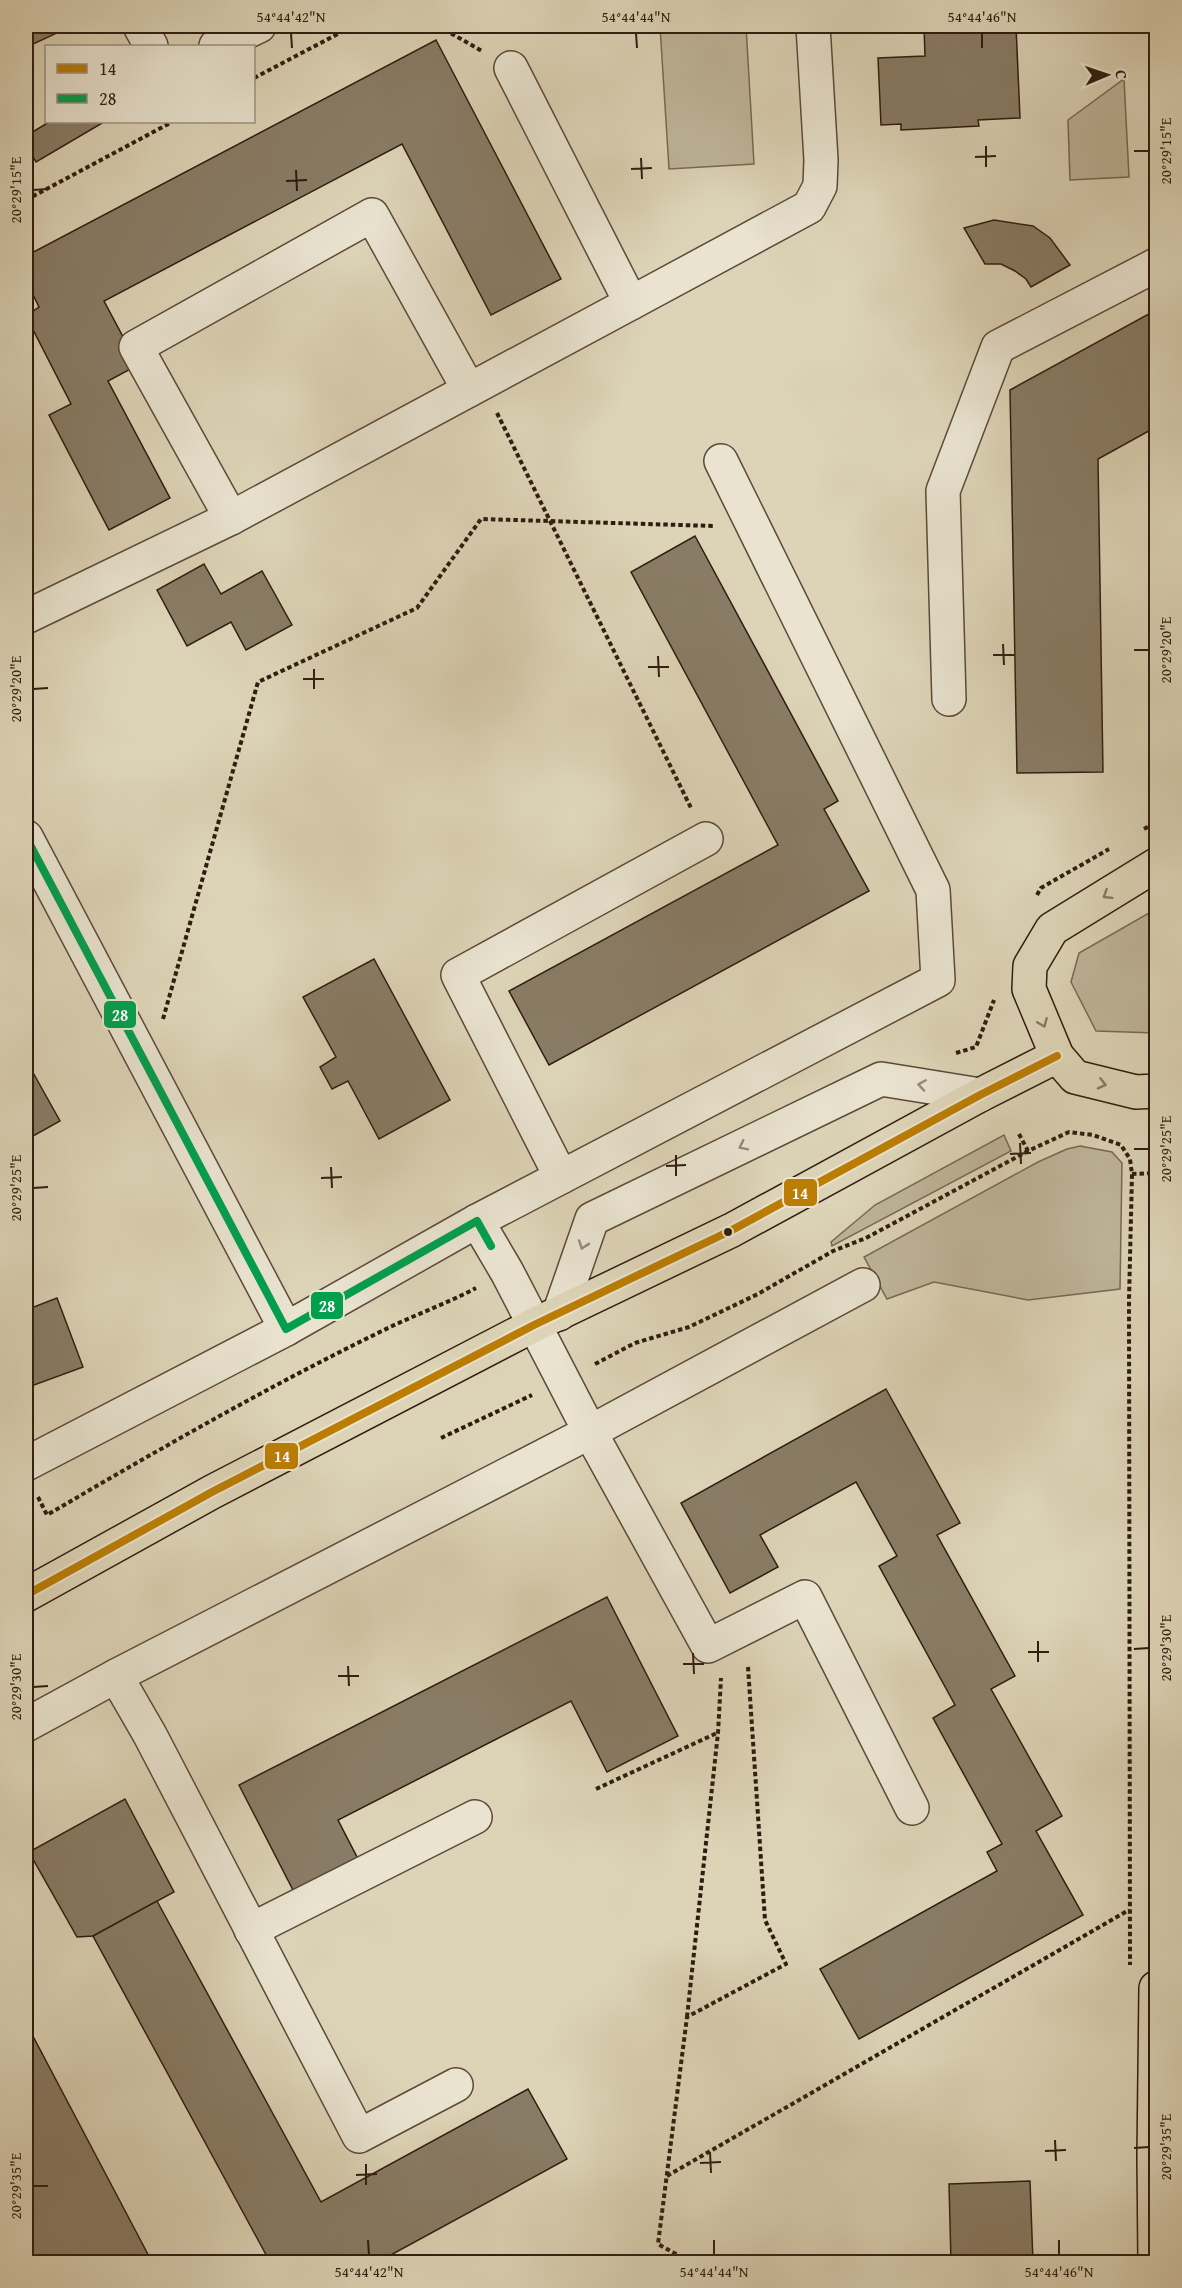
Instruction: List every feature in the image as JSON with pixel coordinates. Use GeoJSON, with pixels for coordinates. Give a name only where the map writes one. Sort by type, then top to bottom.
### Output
{"type":"FeatureCollection","features":[{"type":"Feature","properties":{"kind":"main road"},"geometry":{"type":"LineString","coordinates":[[1156,865],[1052,929],[1030,966],[1029,989],[1057,1056],[1075,1077],[1136,1092],[1156,1091]]}},
{"type":"Feature","properties":{"kind":"main road"},"geometry":{"type":"LineString","coordinates":[[26,1595],[212,1492],[547,1320],[732,1230],[980,1095],[1057,1056]]}},
{"type":"Feature","properties":{"kind":"main road"},"geometry":{"type":"LineString","coordinates":[[1143,1980],[1154,2157],[1155,2262]]}},
{"type":"Feature","properties":{"kind":"street"},"geometry":{"type":"LineString","coordinates":[[140,26],[150,45]]}},
{"type":"Feature","properties":{"kind":"street"},"geometry":{"type":"LineString","coordinates":[[218,45],[258,26]]}},
{"type":"Feature","properties":{"kind":"street"},"geometry":{"type":"LineString","coordinates":[[26,617],[231,518],[809,207],[820,186],[821,160],[813,26]]}},
{"type":"Feature","properties":{"kind":"street"},"geometry":{"type":"LineString","coordinates":[[511,68],[631,303]]}},
{"type":"Feature","properties":{"kind":"street"},"geometry":{"type":"LineString","coordinates":[[231,518],[136,347],[372,215],[476,387]]}},
{"type":"Feature","properties":{"kind":"street"},"geometry":{"type":"LineString","coordinates":[[949,699],[944,491],[998,347],[1156,265]]}},
{"type":"Feature","properties":{"kind":"street"},"geometry":{"type":"LineString","coordinates":[[26,1464],[286,1329],[477,1221],[938,980],[933,890],[721,461]]}},
{"type":"Feature","properties":{"kind":"street"},"geometry":{"type":"LineString","coordinates":[[26,837],[286,1329]]}},
{"type":"Feature","properties":{"kind":"street"},"geometry":{"type":"LineString","coordinates":[[561,1178],[458,975],[706,838]]}},
{"type":"Feature","properties":{"kind":"street"},"geometry":{"type":"LineString","coordinates":[[547,1320],[592,1220],[881,1079],[980,1095]]}},
{"type":"Feature","properties":{"kind":"street"},"geometry":{"type":"LineString","coordinates":[[477,1221],[507,1272],[547,1320],[563,1379],[708,1646],[805,1597],[912,1808]]}},
{"type":"Feature","properties":{"kind":"street"},"geometry":{"type":"LineString","coordinates":[[26,1725],[116,1676],[590,1432],[863,1285]]}},
{"type":"Feature","properties":{"kind":"street"},"geometry":{"type":"LineString","coordinates":[[116,1676],[150,1735],[359,2136],[456,2085]]}},
{"type":"Feature","properties":{"kind":"street"},"geometry":{"type":"LineString","coordinates":[[251,1930],[475,1817]]}},
{"type":"Feature","properties":{"kind":"path"},"geometry":{"type":"LineString","coordinates":[[255,77],[352,26]]}},
{"type":"Feature","properties":{"kind":"path"},"geometry":{"type":"LineString","coordinates":[[438,26],[511,68]]}},
{"type":"Feature","properties":{"kind":"path"},"geometry":{"type":"LineString","coordinates":[[26,200],[170,123]]}},
{"type":"Feature","properties":{"kind":"path"},"geometry":{"type":"LineString","coordinates":[[476,387],[549,519],[706,838]]}},
{"type":"Feature","properties":{"kind":"path"},"geometry":{"type":"LineString","coordinates":[[149,1070],[258,682],[417,608],[481,519],[549,519],[754,527]]}},
{"type":"Feature","properties":{"kind":"path"},"geometry":{"type":"LineString","coordinates":[[441,1438],[635,1343],[689,1327],[758,1294],[833,1251],[866,1238],[1028,1151],[1069,1132],[1093,1135],[1121,1145],[1130,1159],[1132,1174],[1129,1910],[1143,1980]]}},
{"type":"Feature","properties":{"kind":"path"},"geometry":{"type":"LineString","coordinates":[[1019,1134],[1028,1151]]}},
{"type":"Feature","properties":{"kind":"path"},"geometry":{"type":"LineString","coordinates":[[1132,1174],[1156,1173]]}},
{"type":"Feature","properties":{"kind":"path"},"geometry":{"type":"LineString","coordinates":[[734,1633],[718,1733],[687,2017],[658,2244],[685,2259],[757,2262]]}},
{"type":"Feature","properties":{"kind":"path"},"geometry":{"type":"LineString","coordinates":[[687,2017],[786,1964],[765,1920],[734,1633]]}},
{"type":"Feature","properties":{"kind":"path"},"geometry":{"type":"LineString","coordinates":[[596,1789],[718,1733]]}},
{"type":"Feature","properties":{"kind":"path"},"geometry":{"type":"LineString","coordinates":[[666,2176],[1129,1910]]}},
{"type":"Feature","properties":{"kind":"shaded area"},"geometry":{"type":"Polygon","coordinates":[[[660,26],[746,26],[754,164],[669,169],[660,26]]]}},
{"type":"Feature","properties":{"kind":"shaded area"},"geometry":{"type":"Polygon","coordinates":[[[1124,79],[1129,177],[1070,180],[1068,120],[1124,79]]]}},
{"type":"Feature","properties":{"kind":"shaded area"},"geometry":{"type":"Polygon","coordinates":[[[1156,909],[1156,1033],[1096,1031],[1071,982],[1079,953],[1156,909]]]}},
{"type":"Feature","properties":{"kind":"shaded area"},"geometry":{"type":"Polygon","coordinates":[[[1004,1135],[1011,1151],[832,1246],[831,1242],[875,1205],[1004,1135]]]}},
{"type":"Feature","properties":{"kind":"shaded area"},"geometry":{"type":"Polygon","coordinates":[[[1080,1146],[1112,1152],[1122,1163],[1120,1289],[1028,1300],[934,1282],[887,1299],[864,1257],[1038,1162],[1067,1149],[1080,1146]]]}},
{"type":"Feature","properties":{"kind":"building"},"geometry":{"type":"Polygon","coordinates":[[[26,26],[54,26],[57,33],[29,46],[26,26]]]}},
{"type":"Feature","properties":{"kind":"building"},"geometry":{"type":"Polygon","coordinates":[[[924,26],[1016,26],[1020,118],[978,120],[979,126],[901,130],[901,124],[881,125],[878,58],[925,56],[924,26]]]}},
{"type":"Feature","properties":{"kind":"building"},"geometry":{"type":"Polygon","coordinates":[[[436,40],[561,279],[491,315],[402,144],[104,301],[138,365],[108,381],[170,498],[109,530],[49,415],[71,404],[26,316],[39,307],[26,280],[26,256],[436,40]]]}},
{"type":"Feature","properties":{"kind":"building"},"geometry":{"type":"Polygon","coordinates":[[[47,123],[102,123],[36,162],[26,144],[26,136],[47,123]]]}},
{"type":"Feature","properties":{"kind":"building"},"geometry":{"type":"Polygon","coordinates":[[[994,220],[1033,226],[1050,238],[1070,265],[1031,287],[1026,279],[1001,264],[985,264],[964,228],[994,220]]]}},
{"type":"Feature","properties":{"kind":"building"},"geometry":{"type":"Polygon","coordinates":[[[1156,310],[1156,427],[1098,459],[1103,772],[1017,773],[1010,390],[1156,310]]]}},
{"type":"Feature","properties":{"kind":"building"},"geometry":{"type":"Polygon","coordinates":[[[695,536],[838,801],[824,809],[869,891],[549,1065],[509,991],[778,845],[631,572],[695,536]]]}},
{"type":"Feature","properties":{"kind":"building"},"geometry":{"type":"Polygon","coordinates":[[[204,564],[221,594],[262,571],[292,625],[246,650],[231,622],[187,646],[157,590],[204,564]]]}},
{"type":"Feature","properties":{"kind":"building"},"geometry":{"type":"Polygon","coordinates":[[[374,959],[450,1100],[379,1139],[348,1081],[332,1089],[320,1067],[336,1057],[303,997],[374,959]]]}},
{"type":"Feature","properties":{"kind":"building"},"geometry":{"type":"Polygon","coordinates":[[[26,1060],[60,1121],[26,1140],[26,1060]]]}},
{"type":"Feature","properties":{"kind":"building"},"geometry":{"type":"Polygon","coordinates":[[[57,1298],[83,1367],[26,1388],[26,1310],[57,1298]]]}},
{"type":"Feature","properties":{"kind":"building"},"geometry":{"type":"Polygon","coordinates":[[[886,1389],[960,1523],[937,1535],[1015,1676],[991,1689],[1062,1816],[1036,1831],[1083,1915],[859,2039],[820,1969],[997,1871],[987,1852],[1002,1844],[933,1718],[955,1705],[879,1566],[897,1556],[856,1482],[760,1535],[778,1567],[730,1593],[681,1503],[886,1389]]]}},
{"type":"Feature","properties":{"kind":"building"},"geometry":{"type":"Polygon","coordinates":[[[607,1597],[678,1736],[607,1772],[571,1701],[338,1820],[358,1859],[294,1892],[239,1785],[607,1597]]]}},
{"type":"Feature","properties":{"kind":"building"},"geometry":{"type":"Polygon","coordinates":[[[125,1799],[174,1892],[93,1936],[77,1937],[29,1852],[125,1799]]]}},
{"type":"Feature","properties":{"kind":"building"},"geometry":{"type":"Polygon","coordinates":[[[157,1901],[321,2202],[528,2089],[567,2159],[378,2262],[270,2262],[93,1936],[157,1901]]]}},
{"type":"Feature","properties":{"kind":"building"},"geometry":{"type":"Polygon","coordinates":[[[26,2023],[152,2262],[26,2262],[26,2023]]]}},
{"type":"Feature","properties":{"kind":"building"},"geometry":{"type":"Polygon","coordinates":[[[1030,2181],[1033,2262],[951,2262],[949,2184],[1030,2181]]]}},
{"type":"Feature","properties":{"kind":"transit line","name":"28"},"geometry":{"type":"LineString","coordinates":[[26,837],[286,1329],[477,1221],[491,1246]]}},
{"type":"Feature","properties":{"kind":"transit line","name":"14"},"geometry":{"type":"LineString","coordinates":[[26,1595],[212,1492],[534,1325],[732,1230],[980,1095],[1057,1056]]}}]}
